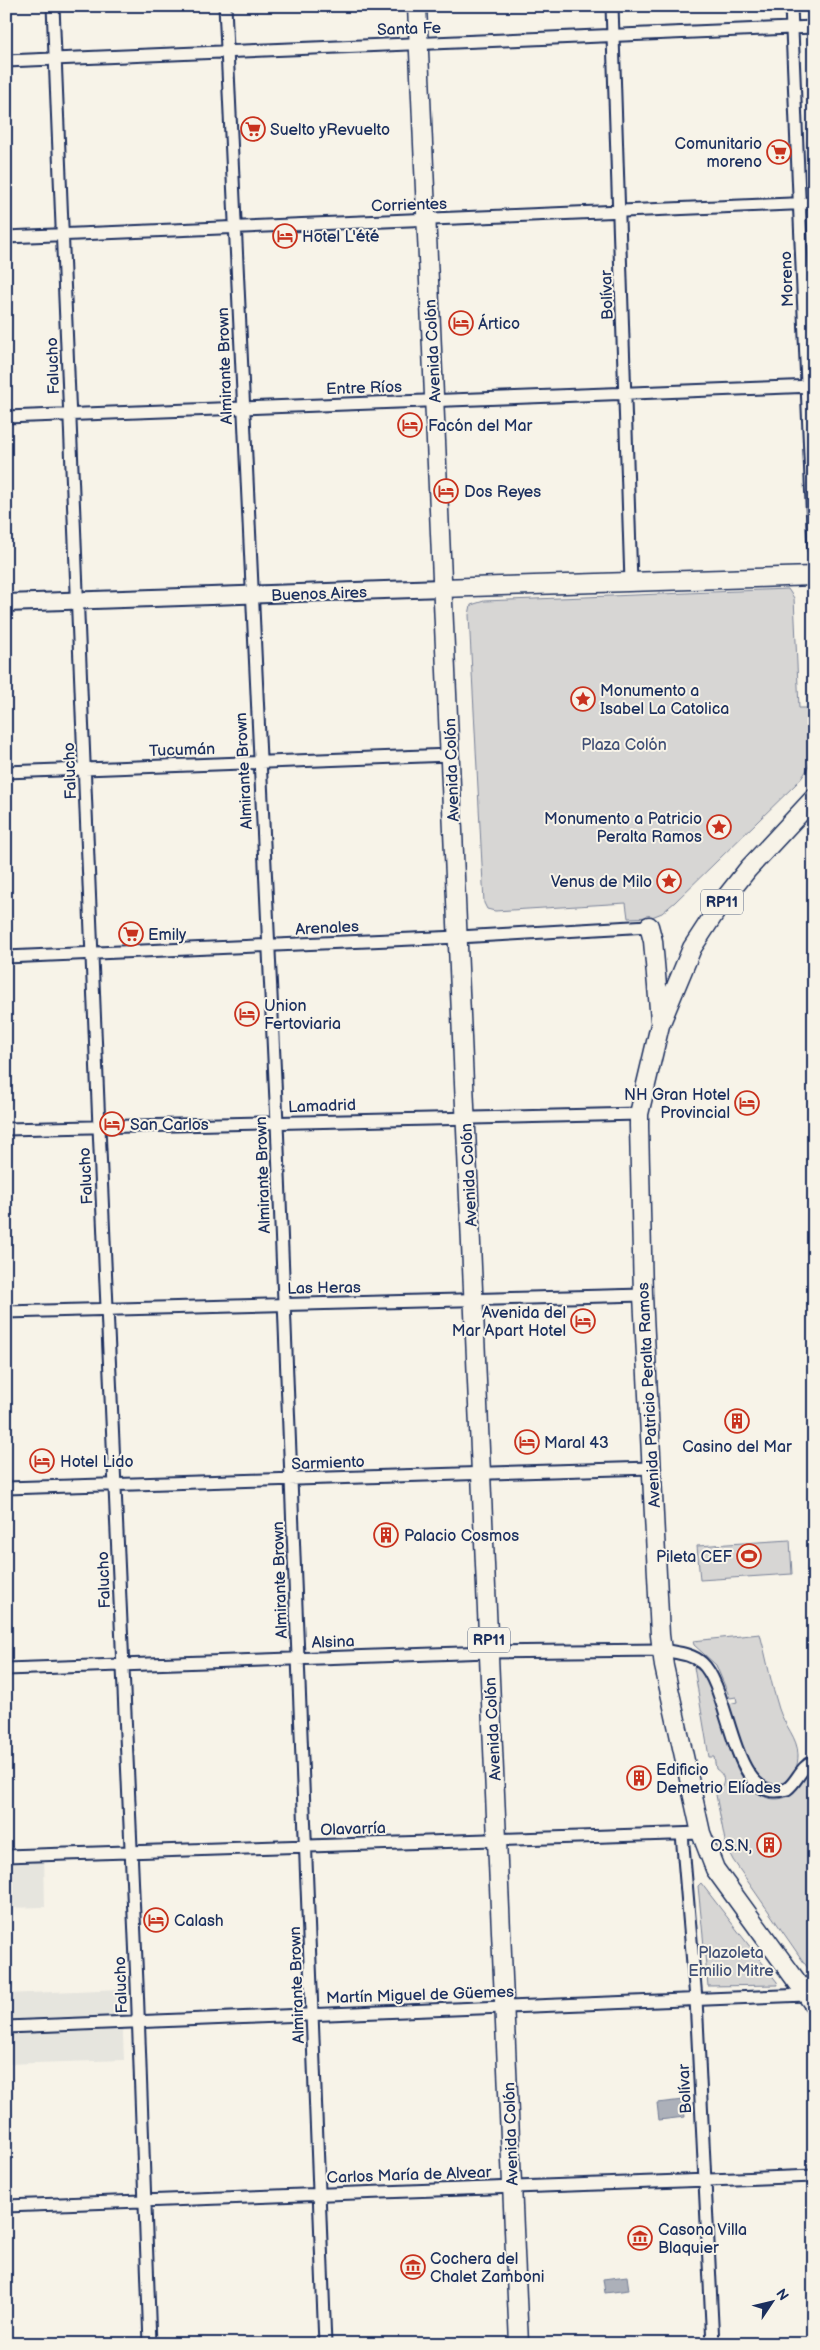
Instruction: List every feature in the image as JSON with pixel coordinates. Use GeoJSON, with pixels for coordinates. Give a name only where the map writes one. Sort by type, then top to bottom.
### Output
{"type":"FeatureCollection","features":[{"type":"Feature","properties":{"kind":"main road","name":"Avenida Colón"},"geometry":{"type":"LineString","coordinates":[[417,6],[520,2344]]}},
{"type":"Feature","properties":{"kind":"main road","name":"Buenos Aires"},"geometry":{"type":"LineString","coordinates":[[442,588],[814,576]]}},
{"type":"Feature","properties":{"kind":"main road","name":"Avenida Patricio Peralta Ramos"},"geometry":{"type":"LineString","coordinates":[[810,2000],[715,1869],[701,1833],[662,1650],[642,1295],[639,1114],[660,1025],[692,948],[705,927],[748,869],[812,796]]}},
{"type":"Feature","properties":{"kind":"main road","name":"RP11"},"geometry":{"type":"LineString","coordinates":[[649,926],[653,941],[660,1025]]}},
{"type":"Feature","properties":{"kind":"street","name":"Falucho"},"geometry":{"type":"LineString","coordinates":[[53,6],[98,1127],[108,1308],[150,2344]]}},
{"type":"Feature","properties":{"kind":"street","name":"Almirante Brown"},"geometry":{"type":"LineString","coordinates":[[225,6],[242,408],[277,1123],[307,1846],[325,2344]]}},
{"type":"Feature","properties":{"kind":"street","name":"Bolívar"},"geometry":{"type":"LineString","coordinates":[[612,6],[631,582]]}},
{"type":"Feature","properties":{"kind":"street","name":"Moreno"},"geometry":{"type":"LineString","coordinates":[[791,6],[799,204],[810,386],[814,550]]}},
{"type":"Feature","properties":{"kind":"street","name":"Santa Fe"},"geometry":{"type":"LineString","coordinates":[[6,61],[814,27]]}},
{"type":"Feature","properties":{"kind":"street","name":"Corrientes"},"geometry":{"type":"LineString","coordinates":[[6,237],[814,203]]}},
{"type":"Feature","properties":{"kind":"street","name":"Entre Ríos"},"geometry":{"type":"LineString","coordinates":[[6,418],[810,386]]}},
{"type":"Feature","properties":{"kind":"street","name":"Buenos Aires"},"geometry":{"type":"LineString","coordinates":[[6,603],[442,588]]}},
{"type":"Feature","properties":{"kind":"street","name":"Tucumán"},"geometry":{"type":"LineString","coordinates":[[6,772],[450,755]]}},
{"type":"Feature","properties":{"kind":"street","name":"Arenales"},"geometry":{"type":"LineString","coordinates":[[6,957],[458,937],[649,926]]}},
{"type":"Feature","properties":{"kind":"street","name":"Lamadrid"},"geometry":{"type":"LineString","coordinates":[[6,1129],[639,1114]]}},
{"type":"Feature","properties":{"kind":"street","name":"Las Heras"},"geometry":{"type":"LineString","coordinates":[[6,1312],[642,1295]]}},
{"type":"Feature","properties":{"kind":"street","name":"Sarmiento"},"geometry":{"type":"LineString","coordinates":[[6,1488],[651,1468]]}},
{"type":"Feature","properties":{"kind":"street","name":"Alsina"},"geometry":{"type":"LineString","coordinates":[[6,1668],[489,1652],[662,1650],[689,1655],[709,1670],[719,1691],[741,1760],[747,1772],[759,1786],[771,1791],[787,1789],[795,1781],[801,1770],[814,1761]]}},
{"type":"Feature","properties":{"kind":"street","name":"Olavarría"},"geometry":{"type":"LineString","coordinates":[[6,1856],[701,1833]]}},
{"type":"Feature","properties":{"kind":"street","name":"Bolívar"},"geometry":{"type":"LineString","coordinates":[[682,1834],[696,1999],[712,2344]]}},
{"type":"Feature","properties":{"kind":"street","name":"Martín Miguel de Güemes"},"geometry":{"type":"LineString","coordinates":[[6,2027],[696,1999],[810,2000]]}},
{"type":"Feature","properties":{"kind":"street","name":"Carlos María de Alvear"},"geometry":{"type":"LineString","coordinates":[[6,2206],[814,2176]]}},
{"type":"Feature","properties":{"kind":"shaded area"},"geometry":{"type":"Polygon","coordinates":[[[44,1855],[45,1907],[6,1908],[6,1856],[44,1855]]]}},
{"type":"Feature","properties":{"kind":"shaded area"},"geometry":{"type":"Polygon","coordinates":[[[121,1989],[124,2060],[6,2064],[6,1994],[121,1989]]]}},
{"type":"Feature","properties":{"kind":"shaded area"},"geometry":{"type":"Polygon","coordinates":[[[683,2100],[685,2117],[659,2120],[657,2103],[683,2100]]]}},
{"type":"Feature","properties":{"kind":"shaded area"},"geometry":{"type":"Polygon","coordinates":[[[627,2276],[629,2290],[605,2293],[603,2279],[627,2276]]]}},
{"type":"Feature","properties":{"kind":"green space","name":"Plaza Colón"},"geometry":{"type":"Polygon","coordinates":[[[788,589],[794,598],[799,708],[812,708],[813,747],[809,765],[798,782],[662,913],[652,917],[628,918],[626,903],[495,911],[487,909],[484,903],[469,615],[471,605],[484,601],[788,589]]]}},
{"type":"Feature","properties":{"kind":"green space"},"geometry":{"type":"Polygon","coordinates":[[[790,1540],[792,1574],[700,1580],[697,1546],[790,1540]]]}},
{"type":"Feature","properties":{"kind":"green space"},"geometry":{"type":"Polygon","coordinates":[[[760,1634],[779,1709],[796,1743],[798,1755],[797,1766],[792,1776],[786,1781],[774,1784],[763,1780],[754,1770],[740,1742],[729,1704],[737,1702],[736,1697],[730,1698],[716,1665],[694,1645],[693,1641],[760,1634]]]}},
{"type":"Feature","properties":{"kind":"green space"},"geometry":{"type":"Polygon","coordinates":[[[694,1667],[706,1677],[714,1692],[731,1751],[738,1770],[748,1785],[769,1798],[786,1797],[796,1790],[814,1767],[814,1977],[733,1860],[726,1846],[716,1795],[724,1782],[722,1775],[716,1769],[714,1757],[709,1757],[694,1667]]]}},
{"type":"Feature","properties":{"kind":"green space","name":"Plazoleta Emilio Mitre"},"geometry":{"type":"Polygon","coordinates":[[[701,1883],[778,1985],[708,1986],[698,1886],[701,1883]]]}},
{"type":"Feature","properties":{"kind":"place","name":"Suelto yRevuelto"},"geometry":{"type":"Point","coordinates":[253,129]}},
{"type":"Feature","properties":{"kind":"place","name":"Comunitario moreno"},"geometry":{"type":"Point","coordinates":[779,152]}},
{"type":"Feature","properties":{"kind":"place","name":"Hotel L'été"},"geometry":{"type":"Point","coordinates":[285,236]}},
{"type":"Feature","properties":{"kind":"place","name":"Ártico"},"geometry":{"type":"Point","coordinates":[461,323]}},
{"type":"Feature","properties":{"kind":"place","name":"Facón del Mar"},"geometry":{"type":"Point","coordinates":[410,425]}},
{"type":"Feature","properties":{"kind":"place","name":"Dos Reyes"},"geometry":{"type":"Point","coordinates":[446,491]}},
{"type":"Feature","properties":{"kind":"place","name":"Monumento a Isabel La Catolica"},"geometry":{"type":"Point","coordinates":[583,699]}},
{"type":"Feature","properties":{"kind":"place","name":"Monumento a Patricio Peralta Ramos"},"geometry":{"type":"Point","coordinates":[719,827]}},
{"type":"Feature","properties":{"kind":"place","name":"Venus de Milo"},"geometry":{"type":"Point","coordinates":[669,881]}},
{"type":"Feature","properties":{"kind":"place","name":"Emily"},"geometry":{"type":"Point","coordinates":[131,934]}},
{"type":"Feature","properties":{"kind":"place","name":"Union Fertoviaria"},"geometry":{"type":"Point","coordinates":[247,1014]}},
{"type":"Feature","properties":{"kind":"place","name":"NH Gran Hotel Provincial"},"geometry":{"type":"Point","coordinates":[747,1103]}},
{"type":"Feature","properties":{"kind":"place","name":"San Carlos"},"geometry":{"type":"Point","coordinates":[112,1124]}},
{"type":"Feature","properties":{"kind":"place","name":"Avenida del Mar Apart Hotel"},"geometry":{"type":"Point","coordinates":[583,1321]}},
{"type":"Feature","properties":{"kind":"place","name":"Casino del Mar"},"geometry":{"type":"Point","coordinates":[737,1421]}},
{"type":"Feature","properties":{"kind":"place","name":"Maral 43"},"geometry":{"type":"Point","coordinates":[527,1442]}},
{"type":"Feature","properties":{"kind":"place","name":"Hotel Lido"},"geometry":{"type":"Point","coordinates":[42,1461]}},
{"type":"Feature","properties":{"kind":"place","name":"Palacio Cosmos"},"geometry":{"type":"Point","coordinates":[386,1535]}},
{"type":"Feature","properties":{"kind":"place","name":"Pileta CEF"},"geometry":{"type":"Point","coordinates":[749,1556]}},
{"type":"Feature","properties":{"kind":"place","name":"Edificio Demetrio Elíades"},"geometry":{"type":"Point","coordinates":[639,1778]}},
{"type":"Feature","properties":{"kind":"place","name":"O.S.N,"},"geometry":{"type":"Point","coordinates":[769,1845]}},
{"type":"Feature","properties":{"kind":"place","name":"Calash"},"geometry":{"type":"Point","coordinates":[156,1920]}},
{"type":"Feature","properties":{"kind":"place","name":"Casona Villa Blaquier"},"geometry":{"type":"Point","coordinates":[640,2238]}},
{"type":"Feature","properties":{"kind":"place","name":"Cochera del Chalet Zamboni"},"geometry":{"type":"Point","coordinates":[413,2267]}}]}
